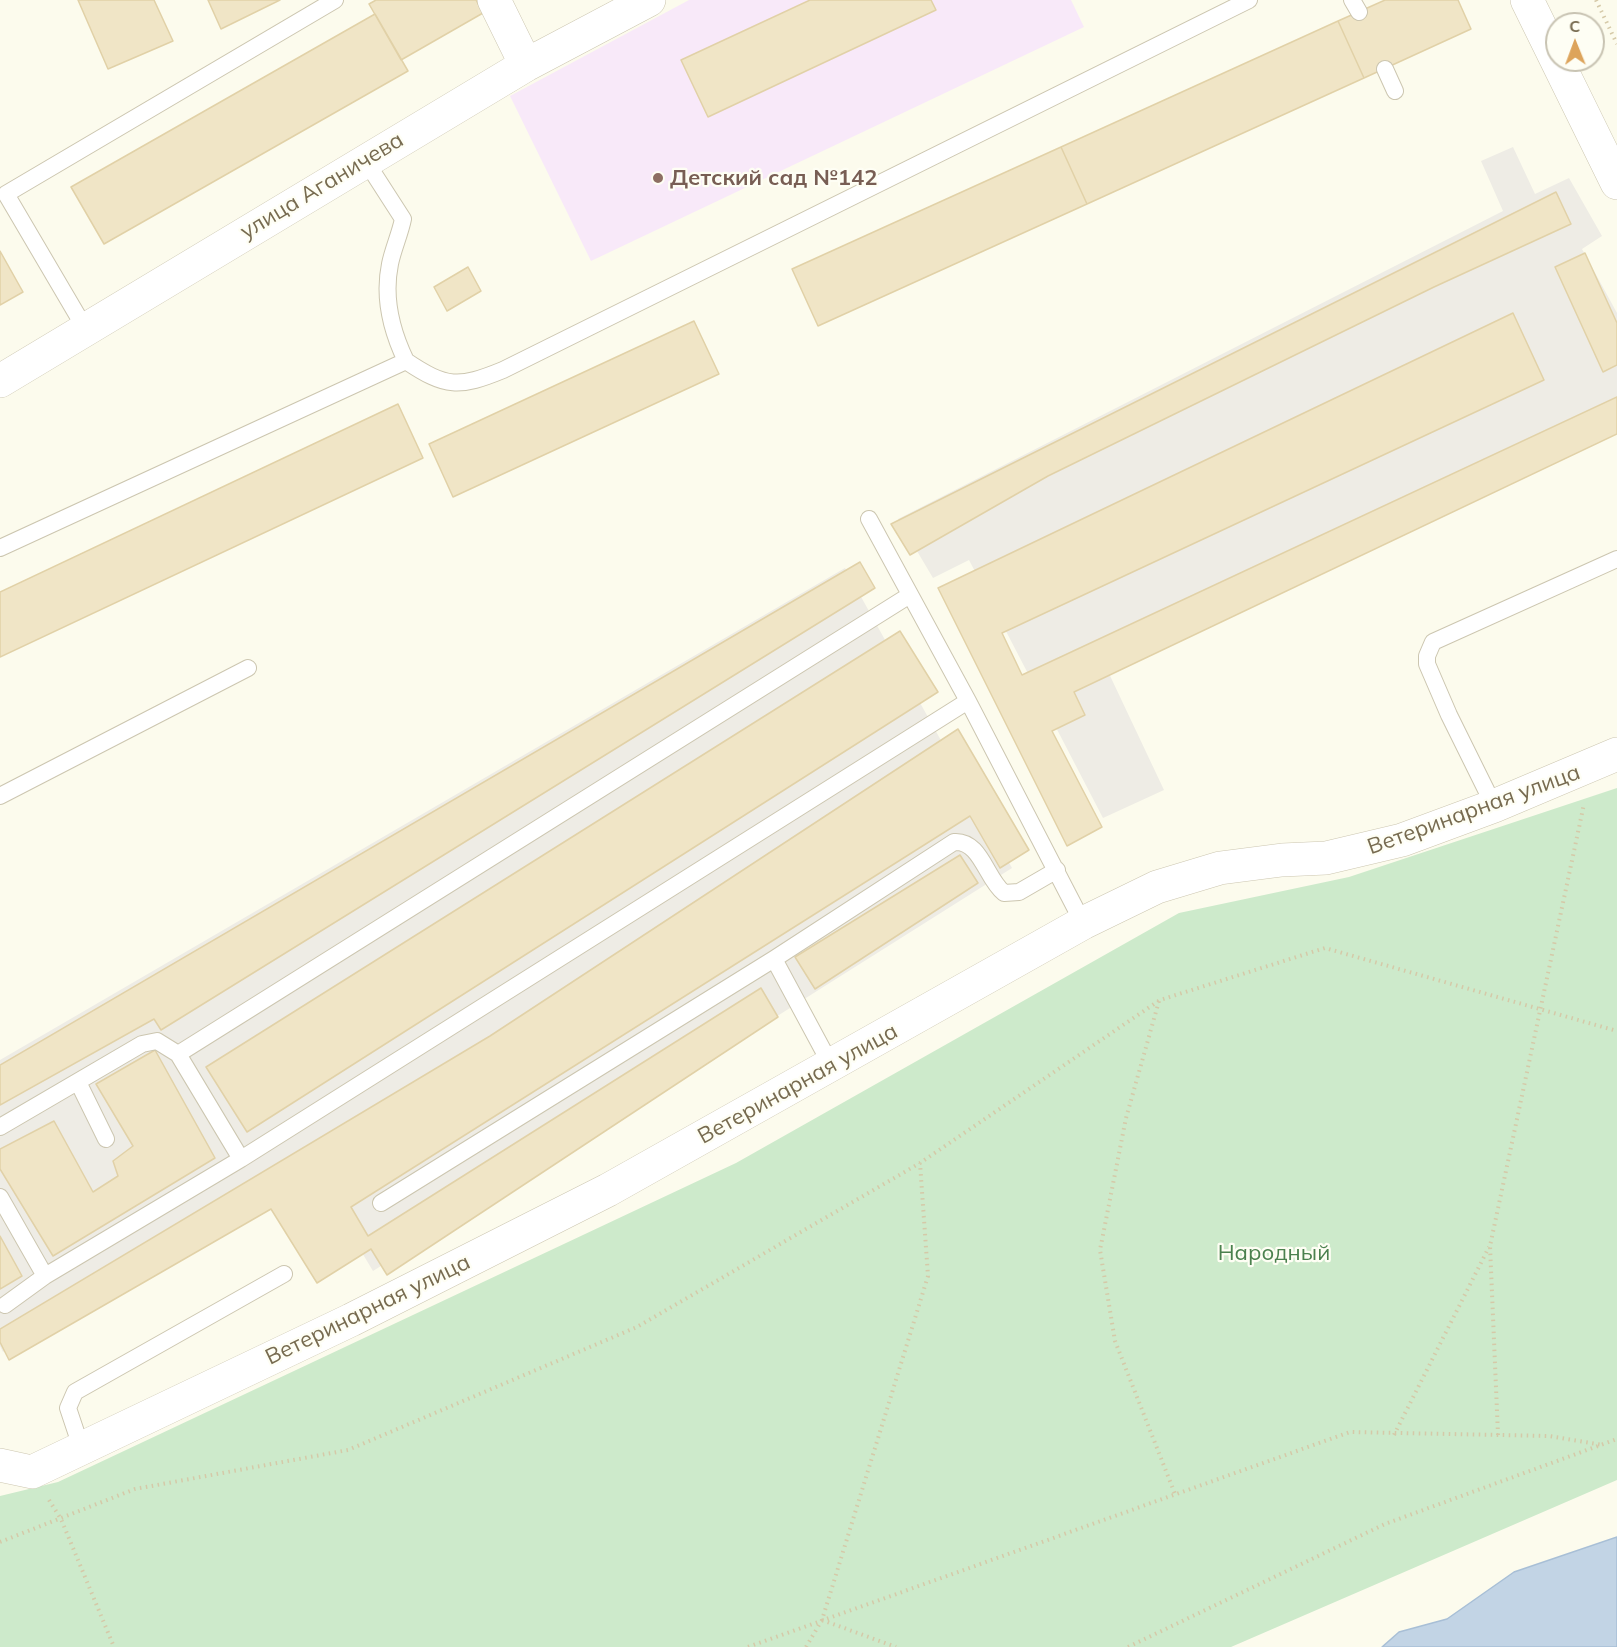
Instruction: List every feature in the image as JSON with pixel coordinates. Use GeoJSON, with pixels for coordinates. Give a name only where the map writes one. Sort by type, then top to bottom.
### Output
{"type":"FeatureCollection","features":[{"type":"Feature","properties":{"kind":"street"},"geometry":{"type":"LineString","coordinates":[[494,0],[526,65]]}},
{"type":"Feature","properties":{"kind":"street","name":"улица Аганичева"},"geometry":{"type":"LineString","coordinates":[[0,381],[364,160],[526,65],[650,0]]}},
{"type":"Feature","properties":{"kind":"street"},"geometry":{"type":"LineString","coordinates":[[1527,0],[1617,183]]}},
{"type":"Feature","properties":{"kind":"street","name":"Ветеринарная улица"},"geometry":{"type":"LineString","coordinates":[[0,1465],[32,1472],[351,1320],[598,1195],[1083,923],[1157,887],[1220,868],[1282,860],[1326,858],[1367,850],[1402,840],[1494,806],[1604,761]]}},
{"type":"Feature","properties":{"kind":"lane"},"geometry":{"type":"LineString","coordinates":[[86,330],[3,195],[335,0]]}},
{"type":"Feature","properties":{"kind":"lane"},"geometry":{"type":"LineString","coordinates":[[364,160],[403,219],[390,264],[387,295],[393,334],[406,361],[447,382],[472,383],[503,370],[1249,0]]}},
{"type":"Feature","properties":{"kind":"lane"},"geometry":{"type":"LineString","coordinates":[[1385,69],[1395,91]]}},
{"type":"Feature","properties":{"kind":"lane"},"geometry":{"type":"LineString","coordinates":[[0,548],[406,361]]}},
{"type":"Feature","properties":{"kind":"lane"},"geometry":{"type":"LineString","coordinates":[[869,519],[968,700],[1083,923]]}},
{"type":"Feature","properties":{"kind":"lane"},"geometry":{"type":"LineString","coordinates":[[1494,806],[1449,715],[1427,664],[1432,642],[1617,560]]}},
{"type":"Feature","properties":{"kind":"lane"},"geometry":{"type":"LineString","coordinates":[[178,1054],[910,595]]}},
{"type":"Feature","properties":{"kind":"lane"},"geometry":{"type":"LineString","coordinates":[[0,796],[248,668]]}},
{"type":"Feature","properties":{"kind":"lane"},"geometry":{"type":"LineString","coordinates":[[5,1305],[45,1276],[241,1158],[968,700]]}},
{"type":"Feature","properties":{"kind":"lane"},"geometry":{"type":"LineString","coordinates":[[381,1203],[774,959],[954,842],[973,847],[995,884],[1004,893],[1019,892],[1057,870]]}},
{"type":"Feature","properties":{"kind":"lane"},"geometry":{"type":"LineString","coordinates":[[774,959],[831,1065]]}},
{"type":"Feature","properties":{"kind":"lane"},"geometry":{"type":"LineString","coordinates":[[0,1127],[150,1042],[164,1043],[178,1054],[241,1158]]}},
{"type":"Feature","properties":{"kind":"lane"},"geometry":{"type":"LineString","coordinates":[[78,1082],[106,1139]]}},
{"type":"Feature","properties":{"kind":"lane"},"geometry":{"type":"LineString","coordinates":[[0,1197],[45,1276]]}},
{"type":"Feature","properties":{"kind":"lane"},"geometry":{"type":"LineString","coordinates":[[81,1448],[68,1408],[75,1392],[284,1274]]}},
{"type":"Feature","properties":{"kind":"path"},"geometry":{"type":"LineString","coordinates":[[1596,0],[1617,44]]}},
{"type":"Feature","properties":{"kind":"path"},"geometry":{"type":"LineString","coordinates":[[1498,1436],[1490,1246],[1539,1009],[1604,761]]}},
{"type":"Feature","properties":{"kind":"path"},"geometry":{"type":"LineString","coordinates":[[0,1542],[135,1489],[348,1450],[637,1327],[920,1163],[1160,1000],[1325,948],[1617,1031]]}},
{"type":"Feature","properties":{"kind":"path"},"geometry":{"type":"LineString","coordinates":[[1160,1000],[1126,1118],[1100,1250],[1115,1341],[1175,1494]]}},
{"type":"Feature","properties":{"kind":"path"},"geometry":{"type":"LineString","coordinates":[[806,1647],[822,1620],[928,1276],[920,1163]]}},
{"type":"Feature","properties":{"kind":"path"},"geometry":{"type":"LineString","coordinates":[[1394,1434],[1490,1246]]}},
{"type":"Feature","properties":{"kind":"path"},"geometry":{"type":"LineString","coordinates":[[748,1647],[1350,1432],[1549,1436],[1603,1445]]}},
{"type":"Feature","properties":{"kind":"path"},"geometry":{"type":"LineString","coordinates":[[1128,1647],[1385,1524],[1617,1439]]}},
{"type":"Feature","properties":{"kind":"path"},"geometry":{"type":"LineString","coordinates":[[61,1519],[114,1647]]}},
{"type":"Feature","properties":{"kind":"path"},"geometry":{"type":"LineString","coordinates":[[822,1620],[896,1647]]}},
{"type":"Feature","properties":{"kind":"shaded area","name":"Детский сад №142"},"geometry":{"type":"Polygon","coordinates":[[[689,0],[1071,0],[1084,27],[591,261],[510,96],[689,0]]]}},
{"type":"Feature","properties":{"kind":"shaded area"},"geometry":{"type":"Polygon","coordinates":[[[1513,147],[1535,194],[1569,178],[1602,236],[1582,249],[1617,313],[1617,423],[1104,663],[1164,790],[1103,818],[969,560],[933,578],[898,519],[1503,211],[1481,161],[1513,147]]]}},
{"type":"Feature","properties":{"kind":"shaded area"},"geometry":{"type":"Polygon","coordinates":[[[845,568],[1012,868],[373,1271],[313,1171],[3,1352],[0,1346],[0,1060],[845,568]]]}},
{"type":"Feature","properties":{"kind":"green space","name":"Народный"},"geometry":{"type":"Polygon","coordinates":[[[1617,788],[1617,1480],[1231,1647],[0,1647],[0,1496],[58,1482],[736,1163],[1179,913],[1349,877],[1617,788]]]}},
{"type":"Feature","properties":{"kind":"water"},"geometry":{"type":"Polygon","coordinates":[[[1617,1537],[1617,1647],[1382,1647],[1399,1632],[1447,1619],[1514,1572],[1617,1537]]]}},
{"type":"Feature","properties":{"kind":"building"},"geometry":{"type":"Polygon","coordinates":[[[78,0],[154,0],[173,41],[108,69],[78,0]]]}},
{"type":"Feature","properties":{"kind":"building"},"geometry":{"type":"Polygon","coordinates":[[[208,0],[280,0],[221,29],[208,0]]]}},
{"type":"Feature","properties":{"kind":"building"},"geometry":{"type":"Polygon","coordinates":[[[376,0],[476,0],[483,13],[401,60],[369,4],[376,0]]]}},
{"type":"Feature","properties":{"kind":"building"},"geometry":{"type":"Polygon","coordinates":[[[810,0],[931,0],[936,10],[708,117],[681,60],[810,0]]]}},
{"type":"Feature","properties":{"kind":"building"},"geometry":{"type":"Polygon","coordinates":[[[1385,0],[1458,0],[1471,29],[1364,78],[1338,21],[1385,0]]]}},
{"type":"Feature","properties":{"kind":"building"},"geometry":{"type":"Polygon","coordinates":[[[375,14],[408,71],[104,244],[71,187],[375,14]]]}},
{"type":"Feature","properties":{"kind":"building"},"geometry":{"type":"Polygon","coordinates":[[[1338,21],[1364,78],[1087,204],[1061,147],[1338,21]]]}},
{"type":"Feature","properties":{"kind":"building"},"geometry":{"type":"Polygon","coordinates":[[[1061,147],[1087,204],[818,326],[792,269],[1061,147]]]}},
{"type":"Feature","properties":{"kind":"building"},"geometry":{"type":"Polygon","coordinates":[[[1556,192],[1571,224],[1434,287],[1048,476],[910,555],[891,524],[1556,192]]]}},
{"type":"Feature","properties":{"kind":"building"},"geometry":{"type":"Polygon","coordinates":[[[0,251],[23,292],[0,305],[0,251]]]}},
{"type":"Feature","properties":{"kind":"building"},"geometry":{"type":"Polygon","coordinates":[[[1585,253],[1617,323],[1617,365],[1603,372],[1555,267],[1585,253]]]}},
{"type":"Feature","properties":{"kind":"building"},"geometry":{"type":"Polygon","coordinates":[[[468,267],[481,291],[447,311],[434,287],[468,267]]]}},
{"type":"Feature","properties":{"kind":"building"},"geometry":{"type":"Polygon","coordinates":[[[1513,313],[1544,380],[1002,633],[1022,675],[1617,397],[1617,434],[1074,692],[1085,715],[1052,731],[1102,827],[1067,846],[938,588],[1513,313]]]}},
{"type":"Feature","properties":{"kind":"building"},"geometry":{"type":"Polygon","coordinates":[[[694,321],[719,374],[453,497],[429,444],[694,321]]]}},
{"type":"Feature","properties":{"kind":"building"},"geometry":{"type":"Polygon","coordinates":[[[398,404],[423,458],[0,657],[0,592],[398,404]]]}},
{"type":"Feature","properties":{"kind":"building"},"geometry":{"type":"Polygon","coordinates":[[[860,562],[875,588],[161,1030],[154,1019],[0,1105],[0,1065],[860,562]]]}},
{"type":"Feature","properties":{"kind":"building"},"geometry":{"type":"Polygon","coordinates":[[[900,631],[938,692],[247,1132],[206,1067],[900,631]]]}},
{"type":"Feature","properties":{"kind":"building"},"geometry":{"type":"Polygon","coordinates":[[[958,729],[1029,850],[1000,868],[970,816],[351,1207],[368,1236],[761,988],[778,1017],[387,1275],[371,1249],[317,1283],[271,1209],[9,1360],[0,1342],[0,1329],[490,1036],[958,729]]]}},
{"type":"Feature","properties":{"kind":"building"},"geometry":{"type":"Polygon","coordinates":[[[960,855],[978,883],[815,989],[795,957],[960,855]]]}},
{"type":"Feature","properties":{"kind":"building"},"geometry":{"type":"Polygon","coordinates":[[[155,1050],[215,1158],[53,1256],[0,1169],[0,1149],[54,1121],[93,1192],[118,1176],[113,1161],[133,1146],[96,1084],[155,1050]]]}},
{"type":"Feature","properties":{"kind":"building"},"geometry":{"type":"Polygon","coordinates":[[[0,1236],[22,1276],[0,1289],[0,1236]]]}},
{"type":"Feature","properties":{"kind":"place","name":"Детский сад №142"},"geometry":{"type":"Point","coordinates":[658,178]}}]}
